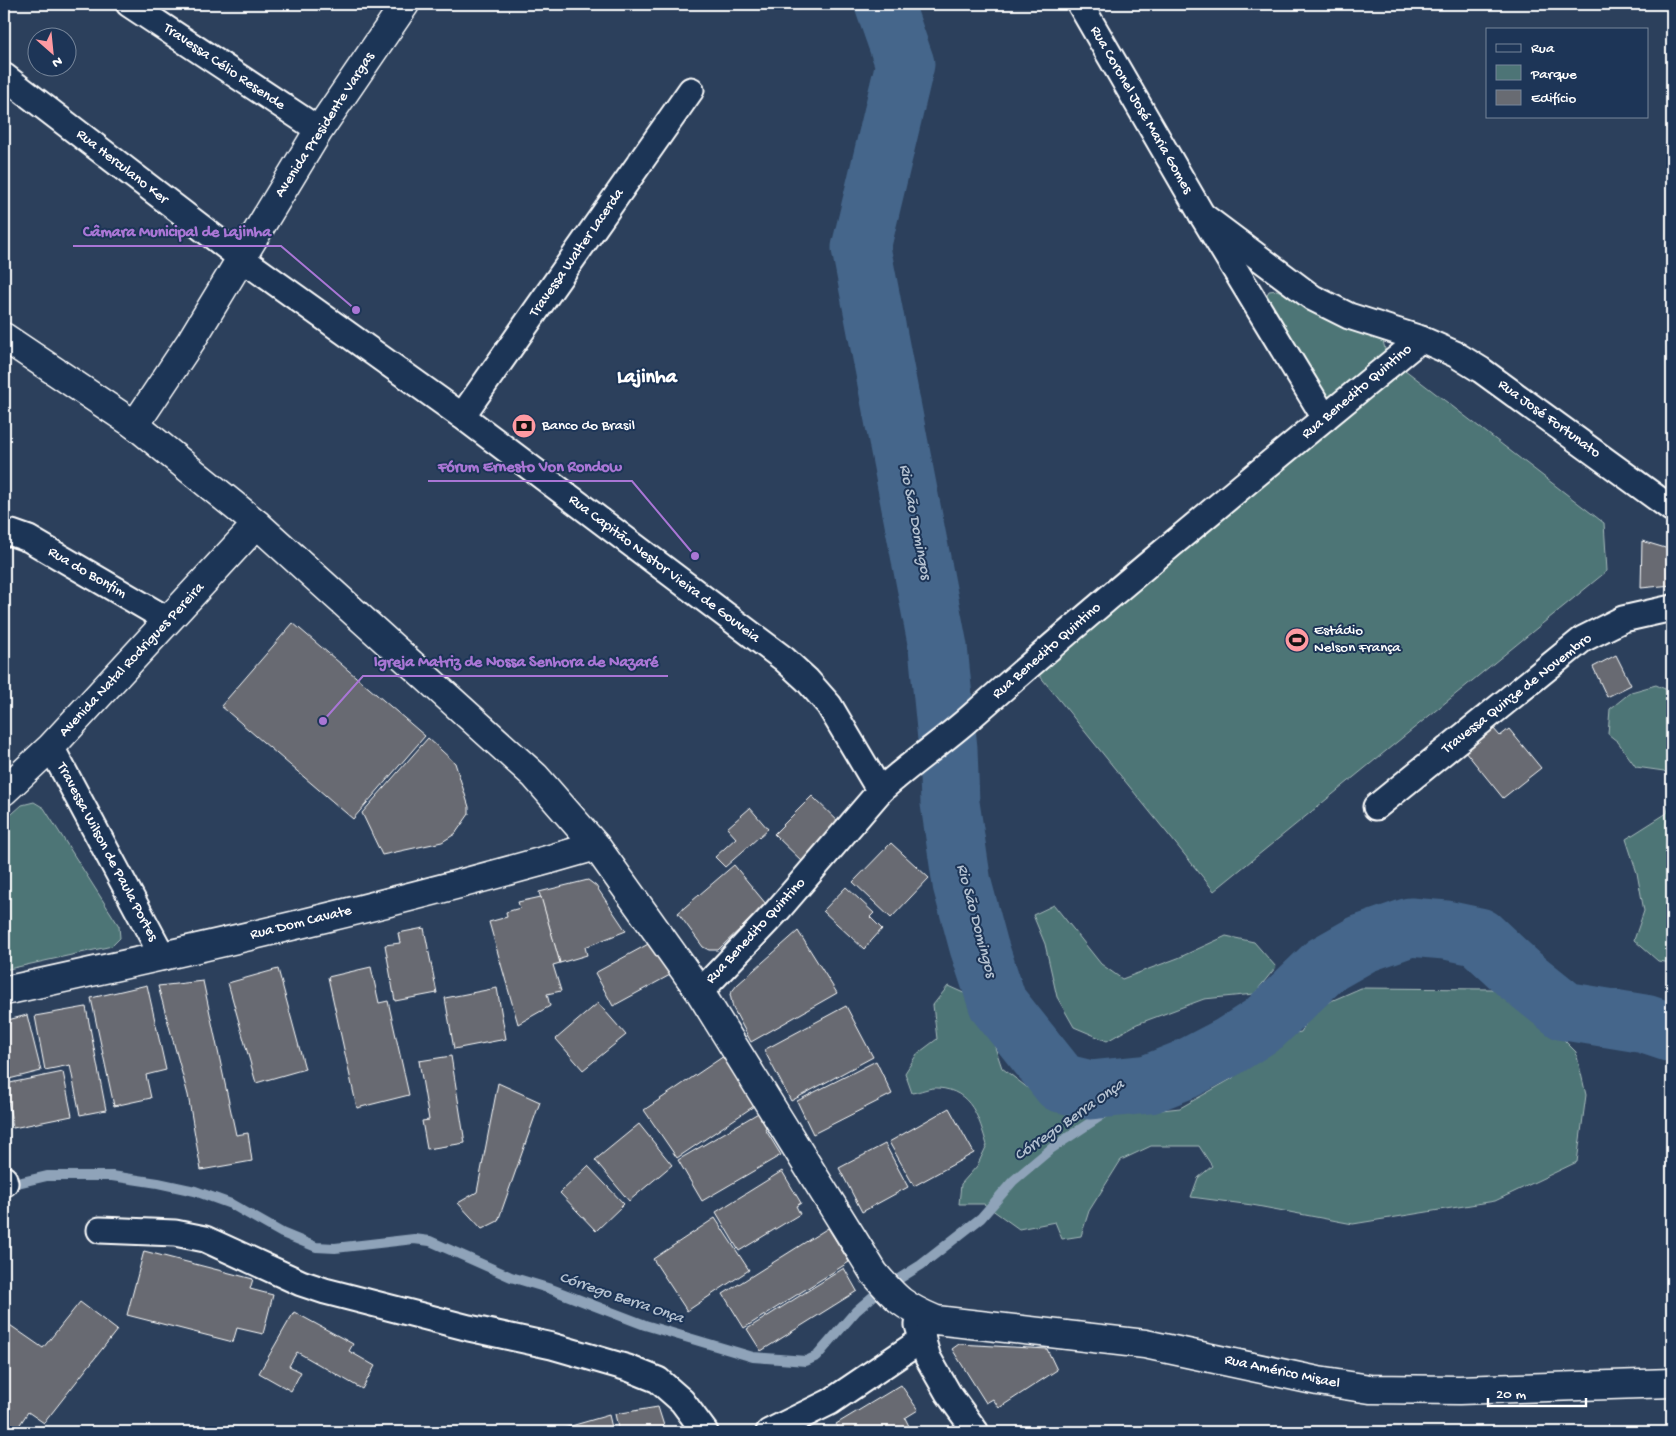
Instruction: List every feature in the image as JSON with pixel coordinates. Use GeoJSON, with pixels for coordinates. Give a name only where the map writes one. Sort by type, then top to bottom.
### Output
{"type":"FeatureCollection","features":[{"type":"Feature","properties":{"kind":"main road","name":"Avenida Presidente Vargas"},"geometry":{"type":"LineString","coordinates":[[135,425],[191,341],[319,130],[405,4]]}},
{"type":"Feature","properties":{"kind":"main road"},"geometry":{"type":"LineString","coordinates":[[4,337],[135,425],[257,524],[536,776],[596,846],[700,992],[874,1273],[906,1306]]}},
{"type":"Feature","properties":{"kind":"main road","name":"Avenida Natal Rodrigues Pereira"},"geometry":{"type":"LineString","coordinates":[[4,791],[51,748],[257,524]]}},
{"type":"Feature","properties":{"kind":"main road","name":"Rua Dom Cavate"},"geometry":{"type":"LineString","coordinates":[[4,991],[163,957],[529,866],[596,846]]}},
{"type":"Feature","properties":{"kind":"main road","name":"Rua Américo Misael"},"geometry":{"type":"LineString","coordinates":[[906,1306],[936,1320],[1145,1344],[1318,1381],[1370,1389],[1459,1390],[1672,1382]]}},
{"type":"Feature","properties":{"kind":"street","name":"Travessa Célio Resende"},"geometry":{"type":"LineString","coordinates":[[129,4],[319,130]]}},
{"type":"Feature","properties":{"kind":"street","name":"Rua Coronel José Maria Gomes"},"geometry":{"type":"LineString","coordinates":[[1080,4],[1202,215],[1325,418]]}},
{"type":"Feature","properties":{"kind":"street","name":"Rua Herculano Ker"},"geometry":{"type":"LineString","coordinates":[[4,76],[241,258]]}},
{"type":"Feature","properties":{"kind":"street","name":"Travessa Walter Lacerda"},"geometry":{"type":"LineString","coordinates":[[462,416],[691,90]]}},
{"type":"Feature","properties":{"kind":"street","name":"Rua Coronel José Maria Gomes"},"geometry":{"type":"LineString","coordinates":[[1202,215],[1313,298],[1349,316],[1421,339]]}},
{"type":"Feature","properties":{"kind":"street","name":"Rua Capitão Nestor Vieira de Gouveia"},"geometry":{"type":"LineString","coordinates":[[241,258],[462,416],[784,659],[829,705],[880,792]]}},
{"type":"Feature","properties":{"kind":"street","name":"Rua Benedito Quintino"},"geometry":{"type":"LineString","coordinates":[[700,992],[777,911],[897,775],[971,717],[1035,660],[1421,339]]}},
{"type":"Feature","properties":{"kind":"street","name":"Rua José Fortunato"},"geometry":{"type":"LineString","coordinates":[[1421,339],[1455,354],[1481,370],[1672,509]]}},
{"type":"Feature","properties":{"kind":"street","name":"Rua do Bonfim"},"geometry":{"type":"LineString","coordinates":[[4,533],[12,533],[29,539],[168,620]]}},
{"type":"Feature","properties":{"kind":"street","name":"Travessa Quinze de Novembro"},"geometry":{"type":"LineString","coordinates":[[1376,807],[1584,638],[1623,619],[1672,608]]}},
{"type":"Feature","properties":{"kind":"street","name":"Travessa Wilson de Paula Portes"},"geometry":{"type":"LineString","coordinates":[[51,748],[163,957]]}},
{"type":"Feature","properties":{"kind":"street"},"geometry":{"type":"LineString","coordinates":[[100,1230],[175,1233],[205,1239],[301,1283],[325,1291],[469,1328],[552,1346],[628,1368],[658,1380],[682,1400],[705,1432]]}},
{"type":"Feature","properties":{"kind":"street"},"geometry":{"type":"LineString","coordinates":[[906,1306],[923,1340],[928,1358],[976,1432]]}},
{"type":"Feature","properties":{"kind":"street"},"geometry":{"type":"LineString","coordinates":[[770,1432],[830,1402],[923,1340]]}},
{"type":"Feature","properties":{"kind":"green space"},"geometry":{"type":"Polygon","coordinates":[[[1277,290],[1383,341],[1384,357],[1339,395],[1328,399],[1265,298],[1269,291],[1277,290]]]}},
{"type":"Feature","properties":{"kind":"green space","name":"Estádio Nelson França"},"geometry":{"type":"Polygon","coordinates":[[[1396,363],[1604,523],[1607,571],[1214,891],[1035,670],[1396,363]]]}},
{"type":"Feature","properties":{"kind":"green space"},"geometry":{"type":"Polygon","coordinates":[[[1656,685],[1672,692],[1672,779],[1664,771],[1636,767],[1618,742],[1608,734],[1610,709],[1631,692],[1656,685]]]}},
{"type":"Feature","properties":{"kind":"green space"},"geometry":{"type":"Polygon","coordinates":[[[1672,789],[1672,963],[1658,961],[1634,940],[1644,911],[1637,873],[1626,839],[1667,813],[1672,789]]]}},
{"type":"Feature","properties":{"kind":"green space"},"geometry":{"type":"Polygon","coordinates":[[[34,802],[44,808],[119,926],[120,938],[112,946],[4,970],[4,821],[22,805],[34,802]]]}},
{"type":"Feature","properties":{"kind":"green space"},"geometry":{"type":"Polygon","coordinates":[[[1054,905],[1101,964],[1122,979],[1178,958],[1226,936],[1254,942],[1276,967],[1254,994],[1204,999],[1137,1024],[1107,1041],[1074,1027],[1057,997],[1045,944],[1033,915],[1054,905]]]}},
{"type":"Feature","properties":{"kind":"green space"},"geometry":{"type":"Polygon","coordinates":[[[948,986],[979,1000],[1002,1068],[1051,1106],[1124,1114],[1180,1108],[1233,1078],[1272,1037],[1301,1032],[1315,1008],[1361,988],[1491,989],[1529,1005],[1576,1052],[1586,1095],[1577,1162],[1495,1201],[1353,1224],[1252,1205],[1191,1197],[1198,1178],[1212,1166],[1199,1146],[1151,1146],[1121,1160],[1089,1211],[1081,1236],[1062,1239],[1055,1222],[1019,1229],[984,1204],[959,1204],[961,1184],[977,1166],[987,1145],[981,1125],[972,1108],[959,1094],[950,1090],[935,1088],[912,1093],[905,1073],[917,1054],[937,1039],[933,1005],[948,986]]]}},
{"type":"Feature","properties":{"kind":"building"},"geometry":{"type":"Polygon","coordinates":[[[1642,541],[1672,550],[1672,585],[1641,588],[1642,541]]]}},
{"type":"Feature","properties":{"kind":"building"},"geometry":{"type":"Polygon","coordinates":[[[293,623],[425,736],[353,819],[221,706],[293,623]]]}},
{"type":"Feature","properties":{"kind":"building"},"geometry":{"type":"Polygon","coordinates":[[[1616,655],[1631,685],[1607,697],[1593,667],[1616,655]]]}},
{"type":"Feature","properties":{"kind":"building"},"geometry":{"type":"Polygon","coordinates":[[[1493,728],[1500,736],[1509,729],[1541,768],[1503,798],[1465,751],[1493,728]]]}},
{"type":"Feature","properties":{"kind":"building"},"geometry":{"type":"Polygon","coordinates":[[[428,738],[455,763],[469,807],[469,814],[455,834],[442,842],[382,855],[362,813],[428,738]]]}},
{"type":"Feature","properties":{"kind":"building"},"geometry":{"type":"Polygon","coordinates":[[[812,796],[844,827],[806,865],[774,834],[812,796]]]}},
{"type":"Feature","properties":{"kind":"building"},"geometry":{"type":"Polygon","coordinates":[[[750,808],[768,829],[725,867],[715,857],[736,838],[727,828],[750,808]]]}},
{"type":"Feature","properties":{"kind":"building"},"geometry":{"type":"Polygon","coordinates":[[[891,843],[929,878],[891,918],[853,882],[891,843]]]}},
{"type":"Feature","properties":{"kind":"building"},"geometry":{"type":"Polygon","coordinates":[[[734,865],[766,904],[718,950],[709,950],[703,947],[678,913],[734,865]]]}},
{"type":"Feature","properties":{"kind":"building"},"geometry":{"type":"Polygon","coordinates":[[[588,880],[596,886],[626,931],[585,947],[587,955],[560,963],[539,892],[588,880]]]}},
{"type":"Feature","properties":{"kind":"building"},"geometry":{"type":"Polygon","coordinates":[[[846,887],[874,913],[870,917],[882,929],[864,949],[823,911],[846,887]]]}},
{"type":"Feature","properties":{"kind":"building"},"geometry":{"type":"Polygon","coordinates":[[[541,897],[560,963],[553,965],[561,991],[547,994],[550,1006],[518,1024],[489,922],[507,917],[506,912],[520,908],[518,902],[541,897]]]}},
{"type":"Feature","properties":{"kind":"building"},"geometry":{"type":"Polygon","coordinates":[[[424,928],[437,993],[395,1001],[385,945],[400,943],[398,933],[424,928]]]}},
{"type":"Feature","properties":{"kind":"building"},"geometry":{"type":"Polygon","coordinates":[[[798,931],[837,993],[751,1042],[733,1008],[730,994],[737,985],[798,931]]]}},
{"type":"Feature","properties":{"kind":"building"},"geometry":{"type":"Polygon","coordinates":[[[652,942],[670,975],[613,1006],[595,973],[652,942]]]}},
{"type":"Feature","properties":{"kind":"building"},"geometry":{"type":"Polygon","coordinates":[[[371,967],[379,1003],[388,1001],[409,1095],[357,1108],[328,977],[371,967]]]}},
{"type":"Feature","properties":{"kind":"building"},"geometry":{"type":"Polygon","coordinates":[[[278,969],[305,1069],[256,1083],[228,983],[278,969]]]}},
{"type":"Feature","properties":{"kind":"building"},"geometry":{"type":"Polygon","coordinates":[[[203,981],[236,1135],[248,1133],[252,1161],[201,1170],[188,1095],[158,986],[203,981]]]}},
{"type":"Feature","properties":{"kind":"building"},"geometry":{"type":"Polygon","coordinates":[[[147,985],[166,1070],[146,1075],[151,1098],[114,1106],[91,998],[147,985]]]}},
{"type":"Feature","properties":{"kind":"building"},"geometry":{"type":"Polygon","coordinates":[[[497,988],[506,1039],[454,1049],[445,998],[497,988]]]}},
{"type":"Feature","properties":{"kind":"building"},"geometry":{"type":"Polygon","coordinates":[[[598,1003],[626,1035],[583,1070],[556,1039],[598,1003]]]}},
{"type":"Feature","properties":{"kind":"building"},"geometry":{"type":"Polygon","coordinates":[[[846,1006],[873,1057],[791,1101],[764,1050],[846,1006]]]}},
{"type":"Feature","properties":{"kind":"building"},"geometry":{"type":"Polygon","coordinates":[[[86,1007],[106,1110],[80,1115],[70,1065],[45,1070],[35,1016],[86,1007]]]}},
{"type":"Feature","properties":{"kind":"building"},"geometry":{"type":"Polygon","coordinates":[[[27,1015],[41,1071],[5,1080],[4,1021],[27,1015]]]}},
{"type":"Feature","properties":{"kind":"building"},"geometry":{"type":"Polygon","coordinates":[[[451,1056],[465,1143],[427,1149],[422,1121],[429,1120],[419,1061],[451,1056]]]}},
{"type":"Feature","properties":{"kind":"building"},"geometry":{"type":"Polygon","coordinates":[[[724,1056],[757,1104],[677,1158],[644,1110],[724,1056]]]}},
{"type":"Feature","properties":{"kind":"building"},"geometry":{"type":"Polygon","coordinates":[[[876,1061],[892,1094],[813,1134],[797,1101],[876,1061]]]}},
{"type":"Feature","properties":{"kind":"building"},"geometry":{"type":"Polygon","coordinates":[[[63,1072],[72,1116],[13,1128],[5,1084],[63,1072]]]}},
{"type":"Feature","properties":{"kind":"building"},"geometry":{"type":"Polygon","coordinates":[[[498,1083],[540,1102],[498,1221],[482,1229],[458,1203],[477,1192],[498,1083]]]}},
{"type":"Feature","properties":{"kind":"building"},"geometry":{"type":"Polygon","coordinates":[[[949,1108],[974,1153],[914,1186],[889,1142],[949,1108]]]}},
{"type":"Feature","properties":{"kind":"building"},"geometry":{"type":"Polygon","coordinates":[[[760,1112],[769,1127],[765,1129],[781,1155],[702,1201],[678,1160],[760,1112]]]}},
{"type":"Feature","properties":{"kind":"building"},"geometry":{"type":"Polygon","coordinates":[[[639,1124],[672,1165],[629,1201],[595,1160],[639,1124]]]}},
{"type":"Feature","properties":{"kind":"building"},"geometry":{"type":"Polygon","coordinates":[[[885,1144],[908,1187],[862,1212],[839,1168],[885,1144]]]}},
{"type":"Feature","properties":{"kind":"building"},"geometry":{"type":"Polygon","coordinates":[[[588,1166],[624,1204],[596,1231],[560,1193],[588,1166]]]}},
{"type":"Feature","properties":{"kind":"building"},"geometry":{"type":"Polygon","coordinates":[[[782,1171],[801,1203],[796,1206],[800,1214],[739,1251],[716,1212],[782,1171]]]}},
{"type":"Feature","properties":{"kind":"building"},"geometry":{"type":"Polygon","coordinates":[[[715,1218],[749,1270],[687,1311],[653,1259],[715,1218]]]}},
{"type":"Feature","properties":{"kind":"building"},"geometry":{"type":"Polygon","coordinates":[[[828,1228],[849,1262],[744,1328],[723,1294],[828,1228]]]}},
{"type":"Feature","properties":{"kind":"building"},"geometry":{"type":"Polygon","coordinates":[[[144,1251],[253,1279],[250,1289],[273,1295],[263,1334],[237,1328],[233,1342],[127,1315],[144,1251]]]}},
{"type":"Feature","properties":{"kind":"building"},"geometry":{"type":"Polygon","coordinates":[[[844,1268],[857,1291],[761,1351],[747,1329],[844,1268]]]}},
{"type":"Feature","properties":{"kind":"building"},"geometry":{"type":"Polygon","coordinates":[[[80,1302],[117,1330],[44,1423],[28,1412],[15,1432],[4,1432],[4,1321],[43,1348],[80,1302]]]}},
{"type":"Feature","properties":{"kind":"building"},"geometry":{"type":"Polygon","coordinates":[[[294,1312],[353,1344],[349,1351],[375,1366],[362,1389],[297,1352],[289,1366],[301,1372],[291,1391],[259,1373],[294,1312]]]}},
{"type":"Feature","properties":{"kind":"building"},"geometry":{"type":"Polygon","coordinates":[[[959,1344],[1047,1349],[1057,1370],[999,1408],[993,1399],[986,1403],[952,1349],[959,1344]]]}},
{"type":"Feature","properties":{"kind":"building"},"geometry":{"type":"Polygon","coordinates":[[[901,1385],[918,1410],[905,1418],[909,1426],[900,1432],[841,1432],[836,1424],[901,1385]]]}},
{"type":"Feature","properties":{"kind":"building"},"geometry":{"type":"Polygon","coordinates":[[[658,1407],[666,1432],[619,1432],[615,1414],[658,1407]]]}},
{"type":"Feature","properties":{"kind":"building"},"geometry":{"type":"Polygon","coordinates":[[[609,1415],[613,1432],[554,1432],[554,1431],[609,1415]]]}},
{"type":"Feature","properties":{"kind":"waterway","name":"Rio São Domingos"},"geometry":{"type":"LineString","coordinates":[[884,4],[905,64],[861,248],[938,647],[948,749],[950,803],[962,884],[979,947],[998,1004],[1061,1083],[1090,1090],[1149,1084],[1184,1070],[1228,1047],[1264,1024],[1325,965],[1362,944],[1410,927],[1446,930],[1479,937],[1520,975],[1565,1011],[1645,1024],[1672,1033]]}},
{"type":"Feature","properties":{"kind":"waterway","name":"Córrego Berra Onça"},"geometry":{"type":"LineString","coordinates":[[5,1186],[47,1176],[112,1176],[195,1191],[231,1204],[282,1233],[316,1247],[335,1248],[414,1239],[430,1241],[511,1277],[551,1289],[645,1325],[753,1357],[806,1361],[817,1356],[856,1311],[878,1292],[921,1265],[981,1218],[1013,1181],[1052,1148],[1149,1084]]}},
{"type":"Feature","properties":{"kind":"place","name":"Câmara Municipal de Lajinha"},"geometry":{"type":"Point","coordinates":[356,310]}},
{"type":"Feature","properties":{"kind":"place","name":"Banco do Brasil"},"geometry":{"type":"Point","coordinates":[524,426]}},
{"type":"Feature","properties":{"kind":"place","name":"Fórum Ernesto Von Rondow"},"geometry":{"type":"Point","coordinates":[695,556]}},
{"type":"Feature","properties":{"kind":"place","name":"Estádio Nelson França"},"geometry":{"type":"Point","coordinates":[1297,640]}},
{"type":"Feature","properties":{"kind":"place","name":"Igreja Matriz de Nossa Senhora de Nazaré"},"geometry":{"type":"Point","coordinates":[323,721]}},
{"type":"Feature","properties":{"kind":"district","name":"Lajinha"},"geometry":{"type":"Point","coordinates":[647,378]}}]}
